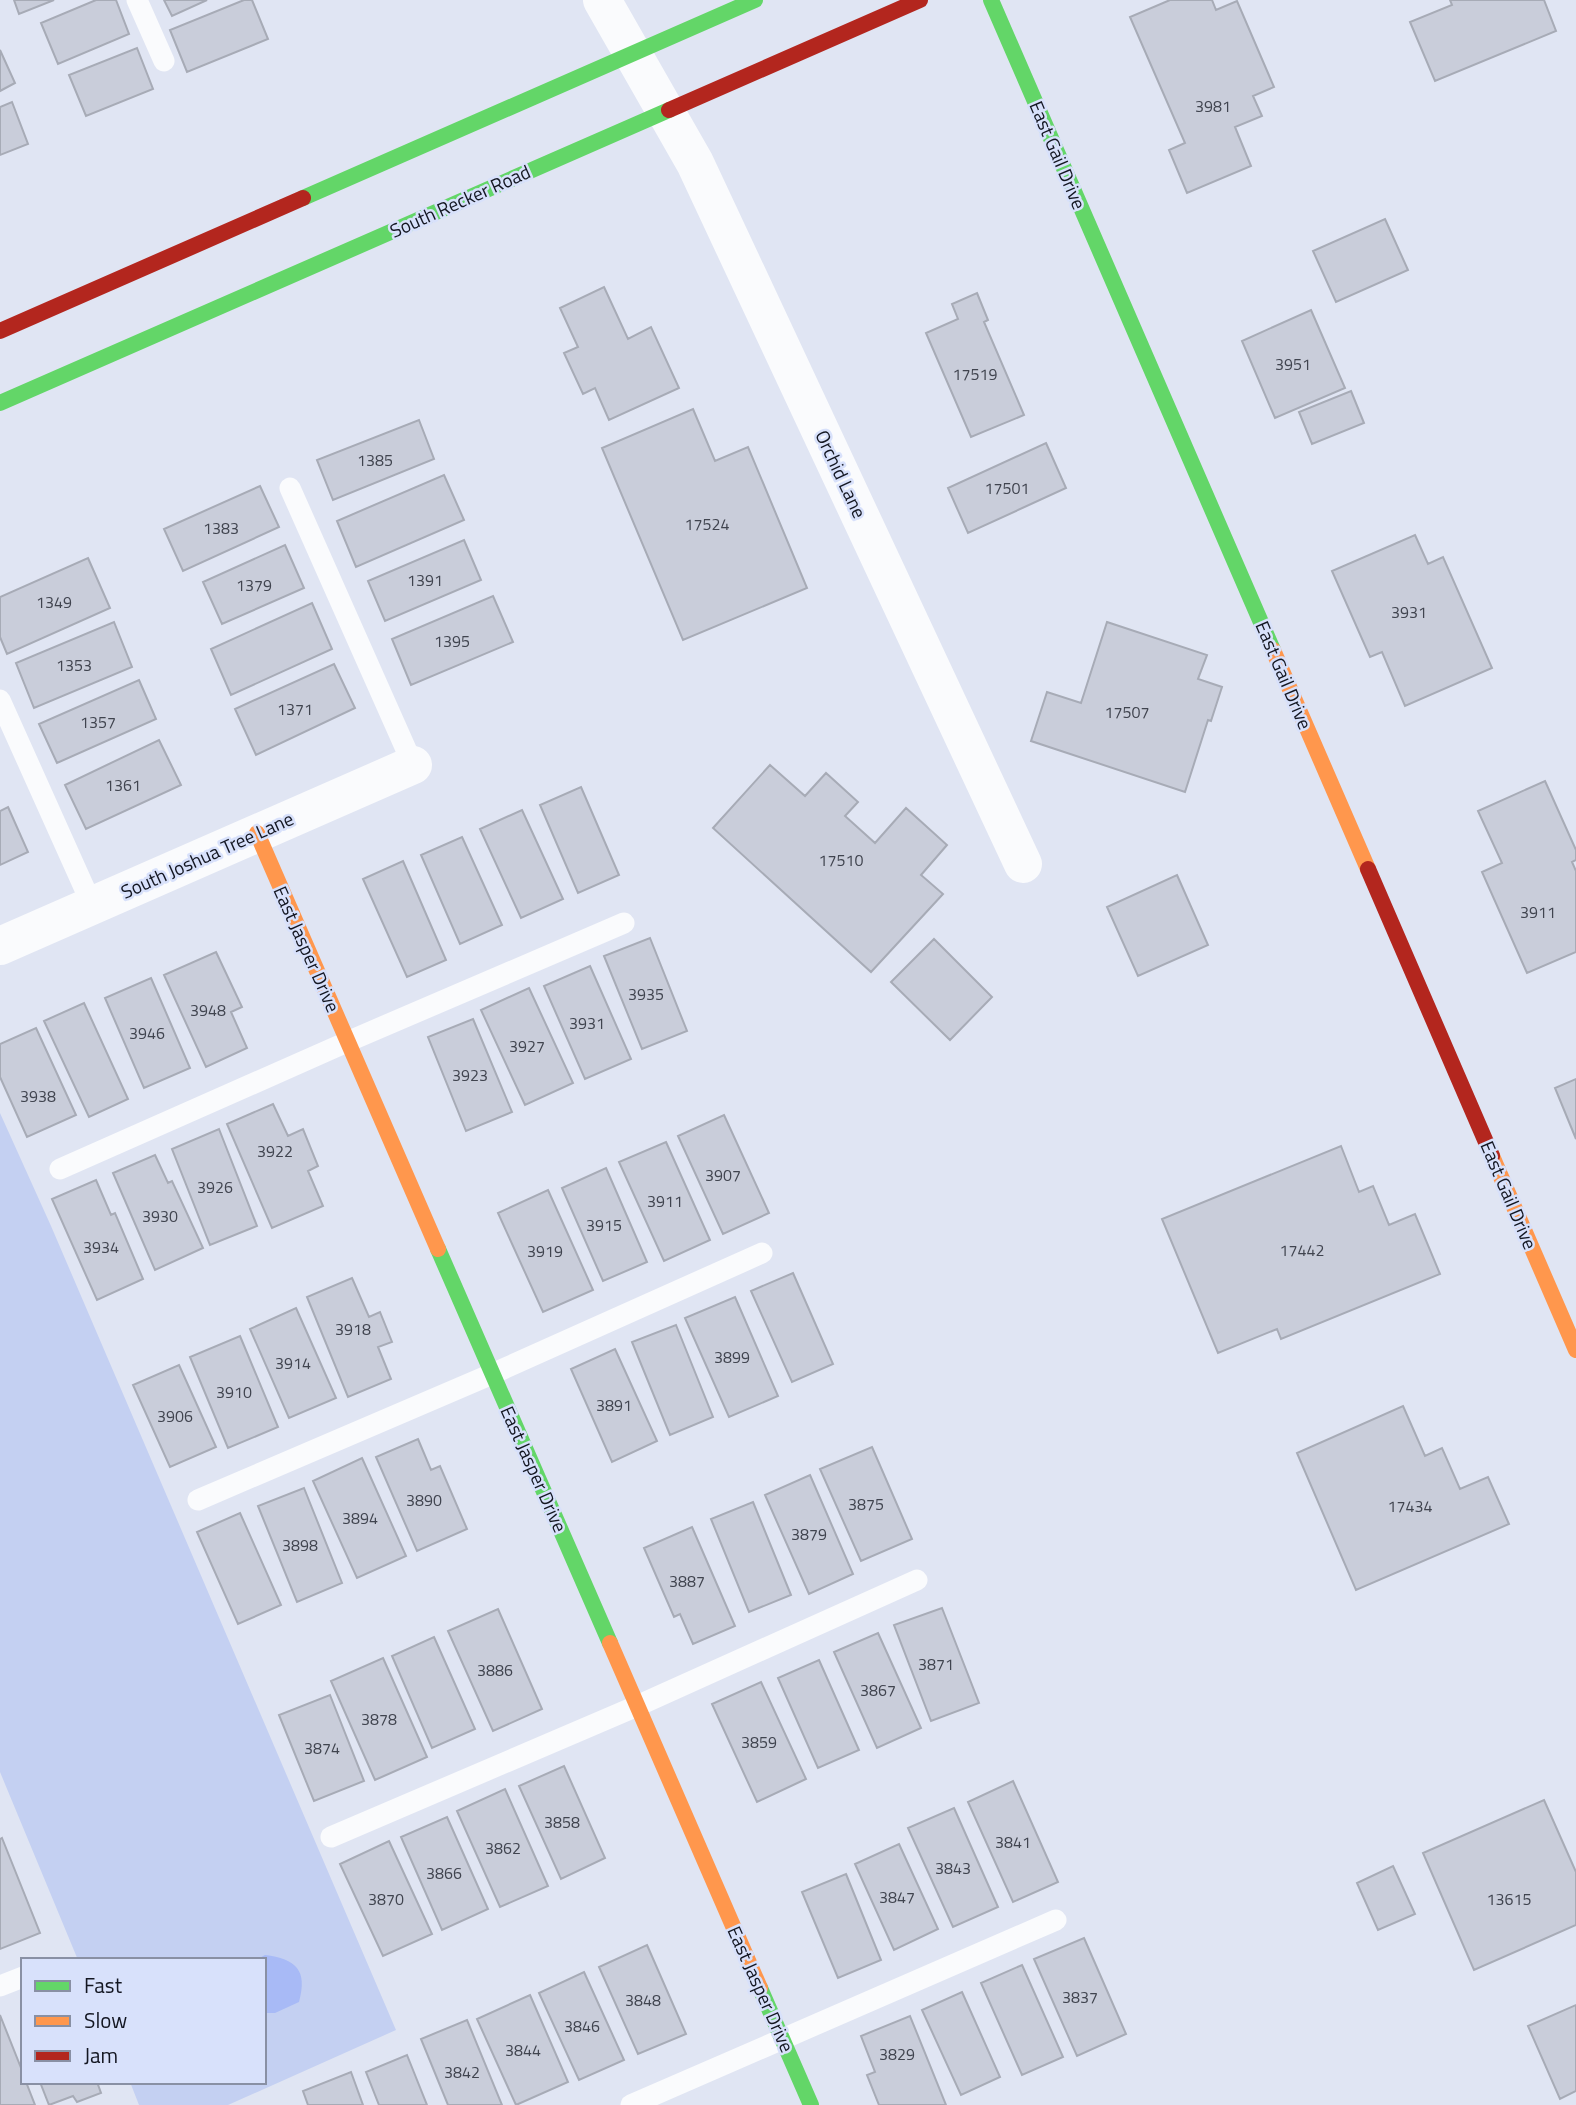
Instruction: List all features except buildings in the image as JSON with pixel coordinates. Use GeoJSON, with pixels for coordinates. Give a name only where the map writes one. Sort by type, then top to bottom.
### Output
{"type":"FeatureCollection","features":[{"type":"Feature","properties":{"kind":"street","name":"Orchid Lane"},"geometry":{"type":"LineString","coordinates":[[602,0],[701,175],[1023,864]]}},
{"type":"Feature","properties":{"kind":"street"},"geometry":{"type":"LineString","coordinates":[[0,331],[755,0]]}},
{"type":"Feature","properties":{"kind":"street","name":"South Recker Road"},"geometry":{"type":"LineString","coordinates":[[0,403],[659,99],[920,0]]}},
{"type":"Feature","properties":{"kind":"street","name":"East Gail Drive"},"geometry":{"type":"LineString","coordinates":[[991,0],[1576,1350]]}},
{"type":"Feature","properties":{"kind":"street","name":"South Joshua Tree Lane"},"geometry":{"type":"LineString","coordinates":[[0,946],[413,765]]}},
{"type":"Feature","properties":{"kind":"street","name":"East Jasper Drive"},"geometry":{"type":"LineString","coordinates":[[257,834],[811,2105]]}},
{"type":"Feature","properties":{"kind":"lane"},"geometry":{"type":"LineString","coordinates":[[137,0],[164,61]]}},
{"type":"Feature","properties":{"kind":"lane"},"geometry":{"type":"LineString","coordinates":[[290,488],[413,765]]}},
{"type":"Feature","properties":{"kind":"lane"},"geometry":{"type":"LineString","coordinates":[[0,700],[92,905]]}},
{"type":"Feature","properties":{"kind":"lane"},"geometry":{"type":"LineString","coordinates":[[60,1169],[624,923]]}},
{"type":"Feature","properties":{"kind":"lane"},"geometry":{"type":"LineString","coordinates":[[198,1500],[492,1374],[762,1253]]}},
{"type":"Feature","properties":{"kind":"lane"},"geometry":{"type":"LineString","coordinates":[[331,1837],[637,1706],[917,1580]]}},
{"type":"Feature","properties":{"kind":"lane"},"geometry":{"type":"LineString","coordinates":[[631,2105],[1056,1920]]}},
{"type":"Feature","properties":{"kind":"lane"},"geometry":{"type":"LineString","coordinates":[[0,1986],[21,1978]]}},
{"type":"Feature","properties":{"kind":"shaded area"},"geometry":{"type":"Polygon","coordinates":[[[0,1113],[396,2030],[228,2105],[139,2105],[131,2084],[266,2084],[266,1958],[77,1958],[0,1772],[0,1113]]]}},
{"type":"Feature","properties":{"kind":"water"},"geometry":{"type":"Polygon","coordinates":[[[265,1955],[276,1957],[292,1963],[297,1968],[302,1982],[299,2002],[275,2013],[266,2013],[266,1958],[260,1958],[265,1955]]]}},
{"type":"Feature","properties":{"kind":"traffic: fast"},"geometry":{"type":"LineString","coordinates":[[303,198],[755,0]]}},
{"type":"Feature","properties":{"kind":"traffic: fast"},"geometry":{"type":"LineString","coordinates":[[991,0],[1273,650]]}},
{"type":"Feature","properties":{"kind":"traffic: fast"},"geometry":{"type":"LineString","coordinates":[[0,403],[669,110]]}},
{"type":"Feature","properties":{"kind":"traffic: fast"},"geometry":{"type":"LineString","coordinates":[[438,1249],[610,1643]]}},
{"type":"Feature","properties":{"kind":"traffic: fast"},"geometry":{"type":"LineString","coordinates":[[760,1988],[811,2105]]}},
{"type":"Feature","properties":{"kind":"traffic: slow"},"geometry":{"type":"LineString","coordinates":[[1273,650],[1368,869]]}},
{"type":"Feature","properties":{"kind":"traffic: slow"},"geometry":{"type":"LineString","coordinates":[[257,833],[438,1249]]}},
{"type":"Feature","properties":{"kind":"traffic: slow"},"geometry":{"type":"LineString","coordinates":[[1492,1156],[1576,1350]]}},
{"type":"Feature","properties":{"kind":"traffic: slow"},"geometry":{"type":"LineString","coordinates":[[610,1643],[760,1988]]}},
{"type":"Feature","properties":{"kind":"traffic: jam"},"geometry":{"type":"LineString","coordinates":[[669,110],[920,0]]}},
{"type":"Feature","properties":{"kind":"traffic: jam"},"geometry":{"type":"LineString","coordinates":[[0,331],[303,198]]}},
{"type":"Feature","properties":{"kind":"traffic: jam"},"geometry":{"type":"LineString","coordinates":[[1368,869],[1492,1156]]}}]}
